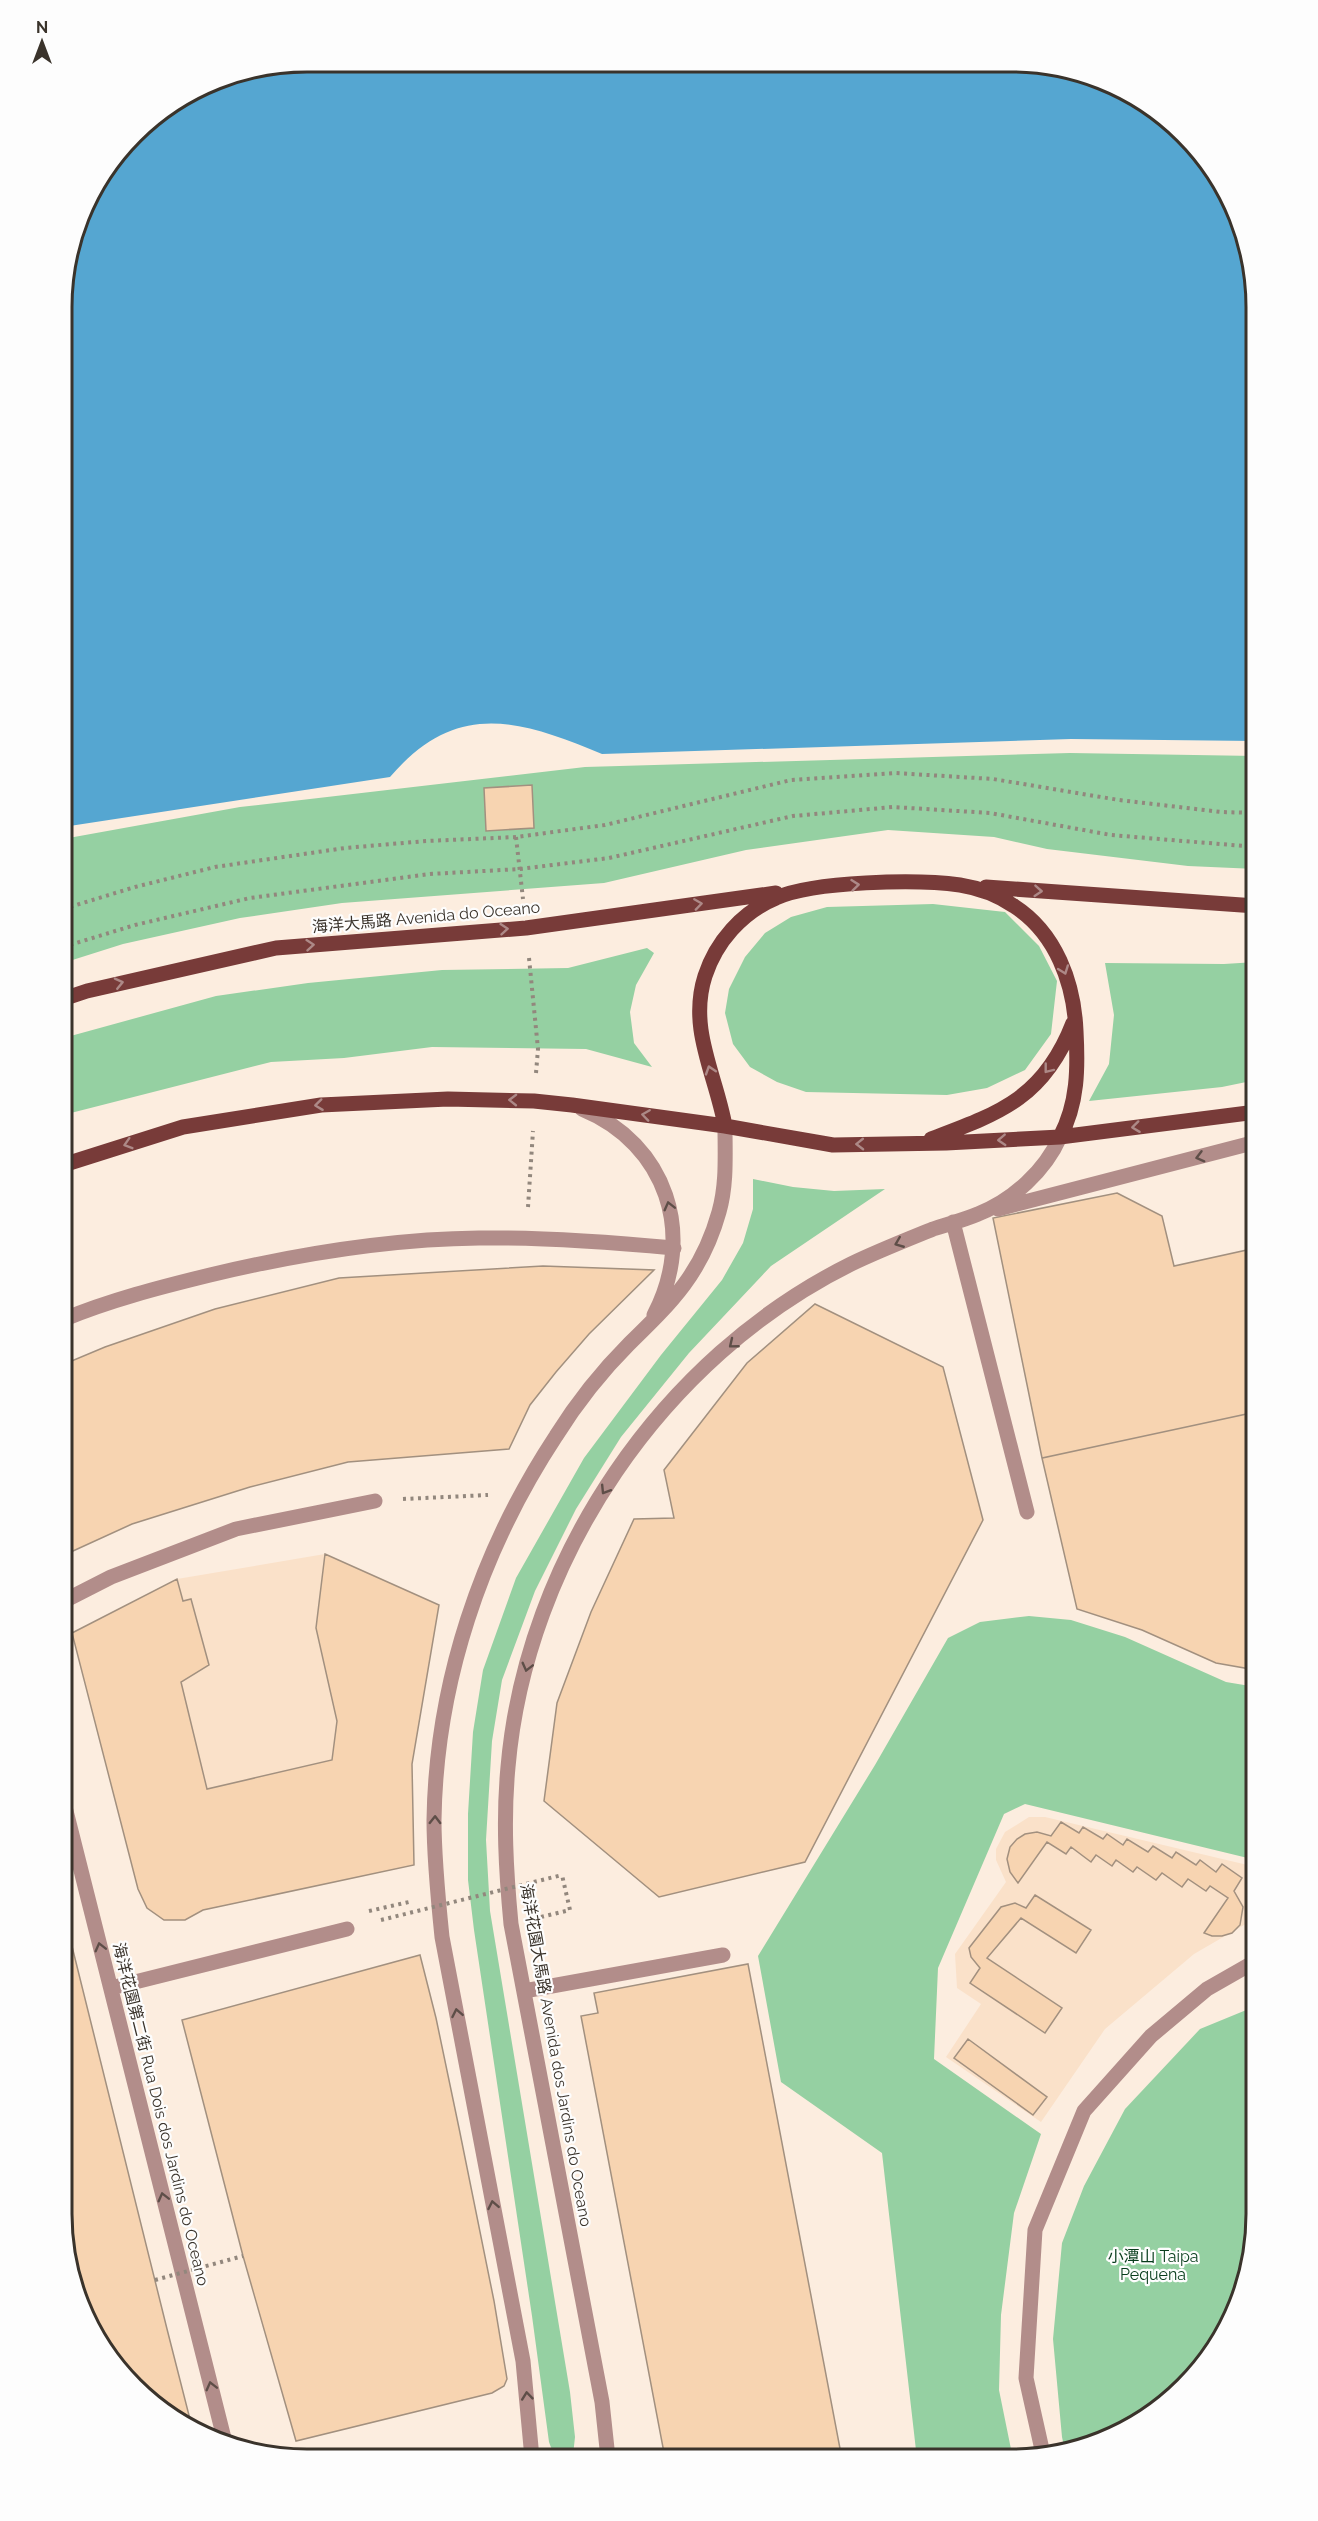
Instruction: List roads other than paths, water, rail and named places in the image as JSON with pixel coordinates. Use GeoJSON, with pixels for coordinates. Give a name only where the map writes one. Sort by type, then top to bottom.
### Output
{"type":"FeatureCollection","features":[{"type":"Feature","properties":{"kind":"main road","name":"海洋大馬路 Avenida do Oceano"},"geometry":{"type":"LineString","coordinates":[[72,996],[276,948],[526,928],[797,890],[875,883],[959,885]]}},
{"type":"Feature","properties":{"kind":"main road"},"geometry":{"type":"LineString","coordinates":[[959,885],[1246,905]]}},
{"type":"Feature","properties":{"kind":"main road"},"geometry":{"type":"LineString","coordinates":[[959,885],[998,896],[1032,920],[1057,953],[1065,971],[1076,1018],[1077,1072],[1074,1100],[1060,1137]]}},
{"type":"Feature","properties":{"kind":"main road"},"geometry":{"type":"LineString","coordinates":[[724,1126],[721,1102],[701,1042],[699,1020],[705,977],[712,956],[739,922],[757,908],[797,890]]}},
{"type":"Feature","properties":{"kind":"main road"},"geometry":{"type":"LineString","coordinates":[[919,1143],[988,1118],[1019,1099],[1052,1067],[1076,1018]]}},
{"type":"Feature","properties":{"kind":"main road"},"geometry":{"type":"LineString","coordinates":[[72,1162],[183,1127],[321,1105],[448,1099],[534,1101],[572,1105],[724,1126],[833,1145],[1060,1137],[1246,1113]]}},
{"type":"Feature","properties":{"kind":"street"},"geometry":{"type":"LineString","coordinates":[[572,1105],[615,1126],[633,1142],[648,1160],[669,1204],[674,1248],[670,1276],[663,1298],[636,1339]]}},
{"type":"Feature","properties":{"kind":"street"},"geometry":{"type":"LineString","coordinates":[[530,2449],[523,2361],[442,1937],[434,1819],[438,1760],[446,1703],[459,1646],[477,1591],[499,1537],[522,1493],[556,1435],[591,1388],[669,1306],[690,1277],[707,1245],[719,1210],[725,1175],[724,1126]]}},
{"type":"Feature","properties":{"kind":"street","name":"海洋花園大馬路 Avenida dos Jardins do Oceano"},"geometry":{"type":"LineString","coordinates":[[607,2449],[602,2402],[511,1924],[506,1872],[504,1818],[508,1765],[516,1713],[528,1662],[544,1612],[564,1564],[588,1517],[647,1430],[682,1391],[744,1335],[804,1292],[849,1265],[897,1243],[978,1214],[1001,1203],[1022,1187],[1040,1168],[1060,1137]]}},
{"type":"Feature","properties":{"kind":"street"},"geometry":{"type":"LineString","coordinates":[[978,1214],[1246,1145]]}},
{"type":"Feature","properties":{"kind":"street"},"geometry":{"type":"LineString","coordinates":[[953,1222],[1027,1512]]}},
{"type":"Feature","properties":{"kind":"street"},"geometry":{"type":"LineString","coordinates":[[72,1317],[166,1286],[268,1262],[373,1245],[478,1238],[582,1239],[674,1248]]}},
{"type":"Feature","properties":{"kind":"street"},"geometry":{"type":"LineString","coordinates":[[72,1597],[111,1576],[236,1529],[375,1501]]}},
{"type":"Feature","properties":{"kind":"street","name":"海洋花園第二街 Rua Dois dos Jardins do Oceano"},"geometry":{"type":"LineString","coordinates":[[72,1834],[223,2434]]}},
{"type":"Feature","properties":{"kind":"street"},"geometry":{"type":"LineString","coordinates":[[111,1988],[347,1929]]}},
{"type":"Feature","properties":{"kind":"street"},"geometry":{"type":"LineString","coordinates":[[524,1990],[723,1955]]}},
{"type":"Feature","properties":{"kind":"street"},"geometry":{"type":"LineString","coordinates":[[1042,2447],[1026,2378],[1035,2230],[1084,2111],[1151,2036],[1207,1989],[1246,1967]]}},
{"type":"Feature","properties":{"kind":"water"},"geometry":{"type":"Polygon","coordinates":[[[307,72],[1011,72],[1042,74],[1072,80],[1115,96],[1129,103],[1166,130],[1188,152],[1215,189],[1222,203],[1234,231],[1244,276],[1246,307],[1246,741],[1071,739],[602,754],[543,732],[515,726],[489,724],[464,727],[439,736],[415,752],[390,777],[72,826],[72,307],[74,276],[84,231],[103,189],[130,152],[152,130],[189,103],[203,96],[231,84],[276,74],[307,72]]]}},
{"type":"Feature","properties":{"kind":"park label","name":"小潭山 Taipa Pequena"},"geometry":{"type":"Point","coordinates":[1153,2265]}}]}
